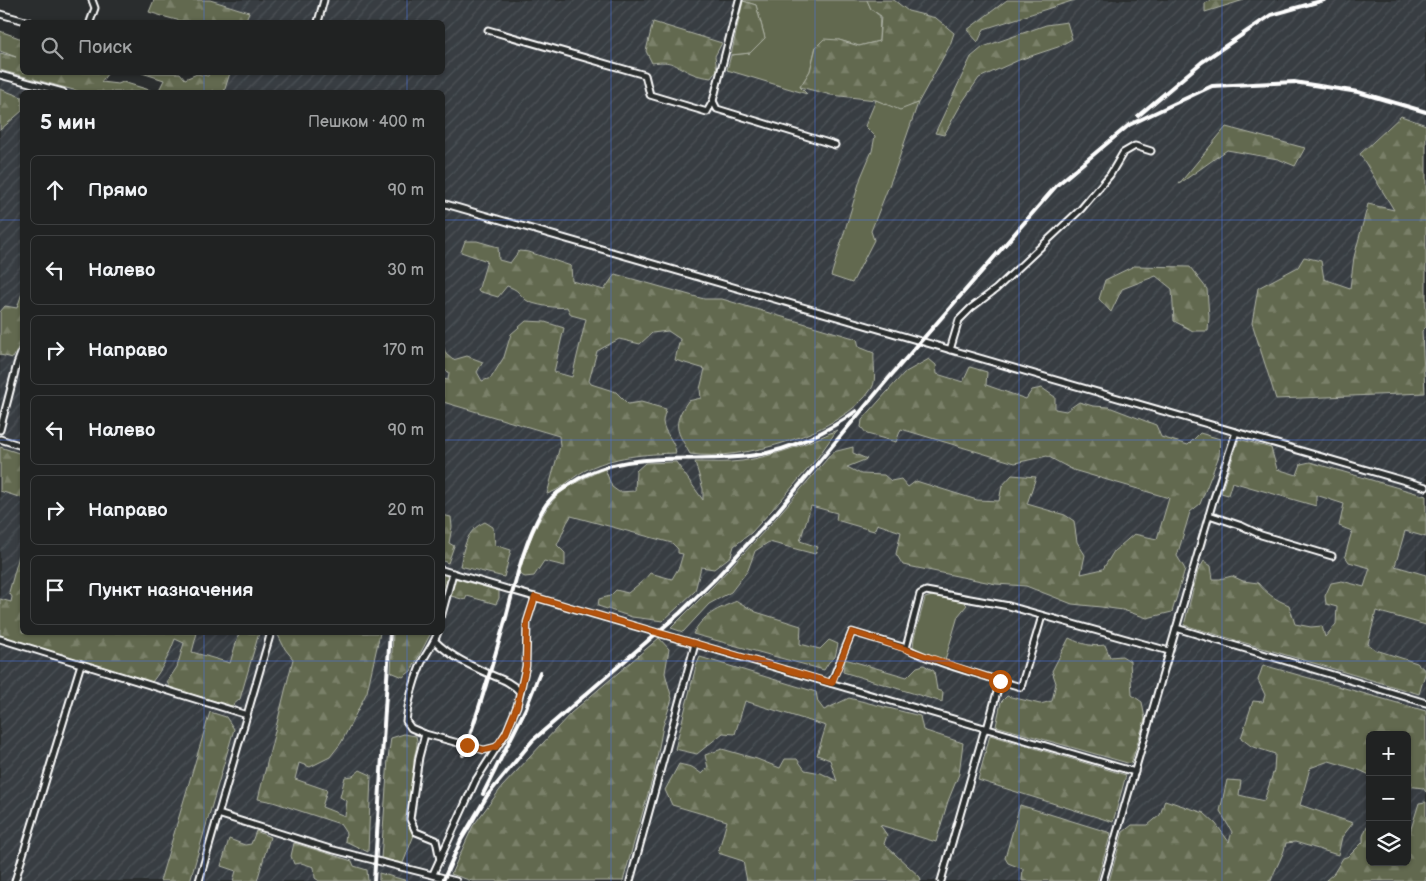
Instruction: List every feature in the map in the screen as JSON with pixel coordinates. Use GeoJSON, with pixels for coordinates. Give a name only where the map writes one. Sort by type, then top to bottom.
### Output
{"type":"FeatureCollection","features":[{"type":"Feature","properties":{"kind":"lane"},"geometry":{"type":"LineString","coordinates":[[91,20],[95,8],[92,0]]}},
{"type":"Feature","properties":{"kind":"lane"},"geometry":{"type":"LineString","coordinates":[[319,20],[324,0]]}},
{"type":"Feature","properties":{"kind":"lane"},"geometry":{"type":"LineString","coordinates":[[488,30],[645,75],[650,95],[707,112],[713,101],[739,0]]}},
{"type":"Feature","properties":{"kind":"lane"},"geometry":{"type":"LineString","coordinates":[[0,14],[22,20]]}},
{"type":"Feature","properties":{"kind":"lane"},"geometry":{"type":"LineString","coordinates":[[0,75],[56,90]]}},
{"type":"Feature","properties":{"kind":"lane"},"geometry":{"type":"LineString","coordinates":[[713,101],[718,109],[835,145]]}},
{"type":"Feature","properties":{"kind":"lane"},"geometry":{"type":"LineString","coordinates":[[950,350],[958,320],[996,289],[1081,210],[1110,175],[1123,154],[1135,146],[1152,151]]}},
{"type":"Feature","properties":{"kind":"lane"},"geometry":{"type":"LineString","coordinates":[[445,204],[1426,486]]}},
{"type":"Feature","properties":{"kind":"lane"},"geometry":{"type":"LineString","coordinates":[[0,430],[20,356]]}},
{"type":"Feature","properties":{"kind":"lane"},"geometry":{"type":"LineString","coordinates":[[1103,881],[1209,515],[1236,432]]}},
{"type":"Feature","properties":{"kind":"lane"},"geometry":{"type":"LineString","coordinates":[[0,439],[20,445]]}},
{"type":"Feature","properties":{"kind":"lane"},"geometry":{"type":"LineString","coordinates":[[1209,515],[1242,526],[1261,535],[1332,556]]}},
{"type":"Feature","properties":{"kind":"lane"},"geometry":{"type":"LineString","coordinates":[[445,571],[1135,772]]}},
{"type":"Feature","properties":{"kind":"lane"},"geometry":{"type":"LineString","coordinates":[[445,602],[452,573]]}},
{"type":"Feature","properties":{"kind":"lane"},"geometry":{"type":"LineString","coordinates":[[906,648],[920,594],[926,591],[1009,606],[1170,651]]}},
{"type":"Feature","properties":{"kind":"lane"},"geometry":{"type":"LineString","coordinates":[[433,874],[476,780],[506,733],[513,715],[526,666],[527,622],[535,597]]}},
{"type":"Feature","properties":{"kind":"lane"},"geometry":{"type":"LineString","coordinates":[[832,683],[852,632],[1022,687],[1042,616]]}},
{"type":"Feature","properties":{"kind":"lane"},"geometry":{"type":"LineString","coordinates":[[1176,628],[1426,703]]}},
{"type":"Feature","properties":{"kind":"lane"},"geometry":{"type":"LineString","coordinates":[[199,881],[270,635]]}},
{"type":"Feature","properties":{"kind":"lane"},"geometry":{"type":"LineString","coordinates":[[437,635],[421,663],[407,711],[406,721],[411,728],[425,734],[484,750],[496,747]]}},
{"type":"Feature","properties":{"kind":"lane"},"geometry":{"type":"LineString","coordinates":[[0,639],[247,715]]}},
{"type":"Feature","properties":{"kind":"lane"},"geometry":{"type":"LineString","coordinates":[[435,641],[447,653],[513,684],[520,692]]}},
{"type":"Feature","properties":{"kind":"lane"},"geometry":{"type":"LineString","coordinates":[[630,881],[695,644]]}},
{"type":"Feature","properties":{"kind":"lane"},"geometry":{"type":"LineString","coordinates":[[15,881],[81,664]]}},
{"type":"Feature","properties":{"kind":"lane"},"geometry":{"type":"LineString","coordinates":[[941,881],[1000,681]]}},
{"type":"Feature","properties":{"kind":"lane"},"geometry":{"type":"LineString","coordinates":[[425,734],[419,757],[410,819],[416,832],[436,840],[440,860]]}},
{"type":"Feature","properties":{"kind":"lane"},"geometry":{"type":"LineString","coordinates":[[218,814],[330,849],[456,881]]}},
{"type":"Feature","properties":{"kind":"shaded area"},"geometry":{"type":"Polygon","coordinates":[[[210,0],[1426,0],[1426,881],[0,881],[0,52],[20,58],[20,75],[38,75],[118,90],[20,90],[20,635],[445,635],[445,90],[225,90],[229,75],[445,75],[445,20],[246,20],[248,12],[210,0]]]}},
{"type":"Feature","properties":{"kind":"green space"},"geometry":{"type":"Polygon","coordinates":[[[154,0],[210,0],[249,12],[246,20],[179,20],[149,12],[154,0]]]}},
{"type":"Feature","properties":{"kind":"green space"},"geometry":{"type":"Polygon","coordinates":[[[744,0],[867,0],[871,9],[880,16],[879,41],[859,46],[839,40],[816,46],[810,71],[800,87],[807,94],[727,70],[731,55],[750,53],[765,38],[756,5],[744,0]]]}},
{"type":"Feature","properties":{"kind":"green space"},"geometry":{"type":"Polygon","coordinates":[[[867,0],[894,0],[908,11],[936,18],[954,33],[950,45],[918,103],[900,110],[876,100],[831,95],[800,87],[810,71],[816,47],[824,39],[839,40],[859,46],[879,41],[881,16],[871,9],[867,0]]]}},
{"type":"Feature","properties":{"kind":"green space"},"geometry":{"type":"Polygon","coordinates":[[[1007,0],[1075,0],[984,29],[978,42],[967,30],[1007,0]]]}},
{"type":"Feature","properties":{"kind":"green space"},"geometry":{"type":"Polygon","coordinates":[[[1212,0],[1244,0],[1205,12],[1205,3],[1212,0]]]}},
{"type":"Feature","properties":{"kind":"green space"},"geometry":{"type":"Polygon","coordinates":[[[743,1],[756,5],[765,38],[750,53],[731,55],[743,1]]]}},
{"type":"Feature","properties":{"kind":"green space"},"geometry":{"type":"Polygon","coordinates":[[[653,22],[722,43],[715,56],[717,70],[711,78],[693,74],[669,63],[652,63],[646,51],[653,22]]]}},
{"type":"Feature","properties":{"kind":"green space"},"geometry":{"type":"Polygon","coordinates":[[[1067,22],[1072,39],[1058,47],[1019,60],[979,78],[963,101],[944,135],[935,133],[971,57],[983,47],[1046,25],[1067,22]]]}},
{"type":"Feature","properties":{"kind":"green space"},"geometry":{"type":"Polygon","coordinates":[[[0,31],[20,38],[20,75],[106,75],[101,82],[118,84],[123,82],[149,90],[74,90],[0,70],[0,53],[16,57],[0,51],[0,31]]]}},
{"type":"Feature","properties":{"kind":"green space"},"geometry":{"type":"Polygon","coordinates":[[[148,75],[182,75],[185,79],[195,75],[229,75],[225,90],[159,90],[164,80],[148,75]]]}},
{"type":"Feature","properties":{"kind":"green space"},"geometry":{"type":"Polygon","coordinates":[[[0,89],[20,96],[20,113],[0,130],[0,89]]]}},
{"type":"Feature","properties":{"kind":"green space"},"geometry":{"type":"Polygon","coordinates":[[[876,100],[900,109],[918,103],[894,173],[871,231],[874,240],[852,283],[831,276],[861,177],[872,151],[875,136],[865,126],[876,100]]]}},
{"type":"Feature","properties":{"kind":"green space"},"geometry":{"type":"Polygon","coordinates":[[[1401,116],[1426,125],[1426,327],[1422,331],[1425,393],[1276,399],[1252,323],[1258,288],[1298,267],[1304,257],[1321,261],[1324,279],[1350,288],[1354,257],[1368,204],[1394,210],[1360,154],[1401,116]]]}},
{"type":"Feature","properties":{"kind":"green space"},"geometry":{"type":"Polygon","coordinates":[[[1226,127],[1305,148],[1295,166],[1278,159],[1227,150],[1179,184],[1226,127]]]}},
{"type":"Feature","properties":{"kind":"green space"},"geometry":{"type":"Polygon","coordinates":[[[465,241],[477,241],[498,247],[499,260],[510,263],[519,251],[529,252],[571,266],[572,281],[604,290],[615,274],[704,299],[722,299],[857,339],[859,347],[874,353],[875,376],[873,385],[858,404],[838,418],[815,431],[789,441],[736,453],[690,454],[679,433],[679,416],[688,401],[701,398],[700,389],[705,369],[675,360],[680,339],[668,331],[652,333],[640,344],[619,339],[597,351],[589,381],[591,384],[616,392],[628,404],[641,402],[666,409],[663,420],[664,426],[676,453],[641,455],[606,462],[584,471],[557,490],[547,494],[560,446],[559,436],[445,403],[445,379],[448,380],[449,372],[445,371],[445,351],[453,360],[467,356],[483,362],[477,372],[482,381],[491,378],[504,357],[511,334],[526,321],[545,322],[564,328],[554,372],[572,377],[586,319],[571,315],[567,307],[546,306],[529,302],[516,290],[507,286],[498,297],[478,291],[487,261],[461,252],[465,241]]]}},
{"type":"Feature","properties":{"kind":"green space"},"geometry":{"type":"Polygon","coordinates":[[[1134,266],[1190,267],[1207,289],[1208,331],[1193,331],[1174,321],[1172,289],[1156,276],[1122,289],[1111,312],[1099,299],[1105,280],[1134,266]]]}},
{"type":"Feature","properties":{"kind":"green space"},"geometry":{"type":"Polygon","coordinates":[[[20,299],[20,339],[13,358],[0,355],[0,312],[5,306],[17,308],[20,299]]]}},
{"type":"Feature","properties":{"kind":"green space"},"geometry":{"type":"Polygon","coordinates":[[[929,359],[936,365],[937,374],[963,382],[970,367],[987,372],[986,385],[1026,399],[1032,390],[1042,388],[1055,397],[1055,409],[1066,411],[1079,402],[1093,406],[1109,407],[1156,425],[1161,437],[1188,445],[1200,433],[1220,439],[1219,456],[1200,504],[1190,512],[1177,556],[1185,569],[1172,612],[1147,618],[1123,610],[1072,604],[1026,586],[996,584],[903,565],[896,554],[901,532],[877,524],[874,531],[836,520],[837,513],[811,506],[800,541],[818,547],[815,554],[769,542],[755,551],[748,570],[731,592],[709,604],[683,632],[671,628],[770,525],[833,452],[853,447],[853,453],[867,459],[847,467],[861,474],[884,475],[891,481],[901,479],[908,487],[916,481],[977,500],[999,501],[1002,486],[1012,475],[1036,477],[1027,504],[1065,515],[1074,521],[1077,542],[1085,555],[1081,574],[1103,569],[1114,551],[1134,534],[1157,539],[1169,498],[1073,470],[1047,456],[1015,463],[901,429],[896,442],[867,434],[861,427],[862,420],[904,373],[929,359]]]}},
{"type":"Feature","properties":{"kind":"green space"},"geometry":{"type":"Polygon","coordinates":[[[837,430],[818,457],[781,500],[751,533],[734,546],[731,556],[714,569],[701,567],[695,591],[663,621],[632,617],[598,606],[599,599],[610,596],[616,590],[628,593],[650,573],[672,579],[679,567],[683,554],[678,553],[678,549],[672,543],[571,516],[557,545],[565,553],[565,566],[544,561],[534,576],[525,577],[519,574],[533,534],[549,506],[565,490],[593,474],[605,469],[612,487],[619,492],[635,491],[636,471],[645,463],[676,462],[703,500],[703,489],[695,462],[731,462],[754,459],[790,449],[837,430]]]}},
{"type":"Feature","properties":{"kind":"green space"},"geometry":{"type":"Polygon","coordinates":[[[1239,439],[1271,448],[1277,469],[1297,475],[1301,464],[1310,462],[1426,496],[1426,537],[1405,531],[1395,566],[1426,575],[1426,625],[1376,611],[1368,644],[1376,650],[1417,663],[1426,671],[1419,694],[1184,625],[1198,571],[1204,561],[1211,566],[1213,579],[1232,576],[1243,581],[1258,583],[1272,596],[1289,605],[1295,624],[1311,627],[1322,626],[1325,637],[1336,624],[1337,607],[1326,604],[1325,596],[1331,583],[1342,581],[1364,587],[1370,568],[1349,562],[1345,556],[1352,531],[1339,526],[1344,504],[1316,495],[1316,506],[1232,482],[1228,495],[1221,493],[1239,439]]]}},
{"type":"Feature","properties":{"kind":"green space"},"geometry":{"type":"Polygon","coordinates":[[[0,447],[20,453],[20,497],[0,491],[0,447]]]}},
{"type":"Feature","properties":{"kind":"green space"},"geometry":{"type":"Polygon","coordinates":[[[445,516],[451,517],[452,527],[449,543],[454,546],[448,563],[445,562],[445,516]]]}},
{"type":"Feature","properties":{"kind":"green space"},"geometry":{"type":"Polygon","coordinates":[[[485,522],[493,527],[495,545],[511,550],[504,577],[460,566],[470,534],[485,522]]]}},
{"type":"Feature","properties":{"kind":"green space"},"geometry":{"type":"Polygon","coordinates":[[[20,552],[20,635],[196,635],[192,652],[230,663],[238,635],[258,635],[240,699],[232,706],[170,688],[167,682],[177,667],[184,643],[175,639],[165,661],[152,682],[0,636],[0,599],[11,602],[12,597],[9,592],[20,552]]]}},
{"type":"Feature","properties":{"kind":"green space"},"geometry":{"type":"Polygon","coordinates":[[[445,576],[499,591],[499,598],[496,604],[467,596],[465,600],[445,594],[445,576]]]}},
{"type":"Feature","properties":{"kind":"green space"},"geometry":{"type":"Polygon","coordinates":[[[936,595],[963,601],[967,605],[958,616],[945,660],[918,651],[913,647],[925,598],[936,595]]]}},
{"type":"Feature","properties":{"kind":"green space"},"geometry":{"type":"Polygon","coordinates":[[[737,601],[756,612],[801,626],[800,644],[820,649],[829,640],[838,644],[835,657],[824,670],[693,634],[706,617],[737,601]]]}},
{"type":"Feature","properties":{"kind":"green space"},"geometry":{"type":"Polygon","coordinates":[[[278,635],[380,635],[367,692],[341,743],[330,757],[310,767],[299,763],[295,779],[327,790],[322,807],[345,816],[347,801],[340,797],[345,777],[353,776],[360,770],[371,775],[368,852],[345,841],[346,833],[340,824],[273,802],[258,799],[293,659],[278,635]]]}},
{"type":"Feature","properties":{"kind":"green space"},"geometry":{"type":"Polygon","coordinates":[[[393,635],[430,635],[411,671],[403,677],[391,672],[393,635]]]}},
{"type":"Feature","properties":{"kind":"green space"},"geometry":{"type":"Polygon","coordinates":[[[659,638],[669,649],[665,673],[672,699],[663,726],[654,773],[623,881],[472,881],[451,874],[473,826],[502,787],[571,713],[659,638]]]}},
{"type":"Feature","properties":{"kind":"green space"},"geometry":{"type":"Polygon","coordinates":[[[1069,638],[1096,646],[1105,645],[1110,657],[1122,656],[1130,661],[1132,695],[1142,702],[1145,719],[1131,764],[996,726],[1001,702],[1007,696],[1040,704],[1052,701],[1056,683],[1052,671],[1069,638]]]}},
{"type":"Feature","properties":{"kind":"green space"},"geometry":{"type":"Polygon","coordinates":[[[700,657],[816,692],[818,702],[824,710],[849,698],[920,716],[923,730],[963,743],[959,774],[948,801],[936,842],[880,825],[887,835],[884,844],[920,877],[921,881],[747,881],[743,861],[718,853],[727,821],[672,805],[665,790],[679,764],[692,767],[702,774],[708,768],[705,755],[722,749],[780,768],[785,759],[797,759],[805,770],[821,773],[837,781],[830,760],[817,755],[826,726],[745,701],[735,734],[723,733],[697,754],[675,749],[700,657]]]}},
{"type":"Feature","properties":{"kind":"green space"},"geometry":{"type":"Polygon","coordinates":[[[845,659],[907,677],[917,667],[924,665],[934,671],[937,690],[943,692],[942,702],[843,672],[845,659]]]}},
{"type":"Feature","properties":{"kind":"green space"},"geometry":{"type":"Polygon","coordinates":[[[1263,665],[1426,711],[1426,792],[1423,788],[1411,786],[1411,731],[1366,731],[1366,773],[1329,761],[1310,768],[1300,805],[1353,823],[1342,837],[1338,855],[1295,842],[1286,843],[1271,881],[1109,881],[1123,832],[1132,825],[1148,825],[1160,815],[1165,800],[1204,813],[1216,824],[1229,842],[1232,832],[1220,811],[1227,780],[1241,781],[1239,795],[1264,801],[1274,770],[1275,754],[1251,746],[1241,738],[1253,701],[1263,702],[1265,695],[1258,680],[1263,665]]]}},
{"type":"Feature","properties":{"kind":"green space"},"geometry":{"type":"Polygon","coordinates":[[[210,712],[226,717],[234,729],[190,881],[160,881],[210,712]]]}},
{"type":"Feature","properties":{"kind":"green space"},"geometry":{"type":"Polygon","coordinates":[[[404,734],[416,736],[417,744],[407,816],[414,835],[403,863],[381,859],[391,738],[404,734]]]}},
{"type":"Feature","properties":{"kind":"green space"},"geometry":{"type":"Polygon","coordinates":[[[990,735],[1126,775],[1113,822],[978,780],[990,735]]]}},
{"type":"Feature","properties":{"kind":"green space"},"geometry":{"type":"Polygon","coordinates":[[[1426,802],[1426,881],[1325,881],[1334,873],[1343,858],[1349,856],[1363,842],[1366,828],[1366,866],[1411,866],[1411,829],[1419,803],[1426,802]]]}},
{"type":"Feature","properties":{"kind":"green space"},"geometry":{"type":"Polygon","coordinates":[[[1020,805],[1111,833],[1097,881],[1022,881],[1023,869],[1008,863],[1005,858],[1020,805]]]}},
{"type":"Feature","properties":{"kind":"green space"},"geometry":{"type":"Polygon","coordinates":[[[256,831],[270,837],[257,881],[233,881],[236,871],[221,866],[229,839],[245,845],[251,844],[256,831]]]}},
{"type":"Feature","properties":{"kind":"green space"},"geometry":{"type":"Polygon","coordinates":[[[294,843],[352,861],[354,866],[367,870],[368,881],[319,881],[315,878],[314,867],[301,863],[294,864],[291,856],[294,843]]]}},
{"type":"Feature","properties":{"kind":"green space"},"geometry":{"type":"Polygon","coordinates":[[[379,873],[408,881],[379,881],[379,873]]]}},
{"type":"Feature","properties":{"kind":"railway"},"geometry":{"type":"LineString","coordinates":[[1138,116],[1202,62],[1271,15],[1324,0]]}},
{"type":"Feature","properties":{"kind":"railway"},"geometry":{"type":"LineString","coordinates":[[443,881],[461,840],[487,796],[533,740],[680,613],[716,578],[777,512],[888,379],[1057,185],[1129,125],[1212,86],[1294,82],[1358,92],[1426,112]]}},
{"type":"Feature","properties":{"kind":"railway"},"geometry":{"type":"LineString","coordinates":[[463,755],[490,672],[525,551],[542,511],[556,494],[588,474],[610,466],[634,461],[732,458],[782,449],[809,439],[834,426],[856,411]]}},
{"type":"Feature","properties":{"kind":"railway"},"geometry":{"type":"LineString","coordinates":[[374,881],[390,635]]}},
{"type":"Feature","properties":{"kind":"railway"},"geometry":{"type":"LineString","coordinates":[[483,794],[526,708],[540,672]]}},
{"type":"Feature","properties":{"kind":"route"},"geometry":{"type":"LineString","coordinates":[[467,745],[484,750],[496,747],[506,733],[517,706],[526,666],[527,622],[535,597],[832,683],[852,632],[906,648],[945,664],[1000,681]]}}]}
